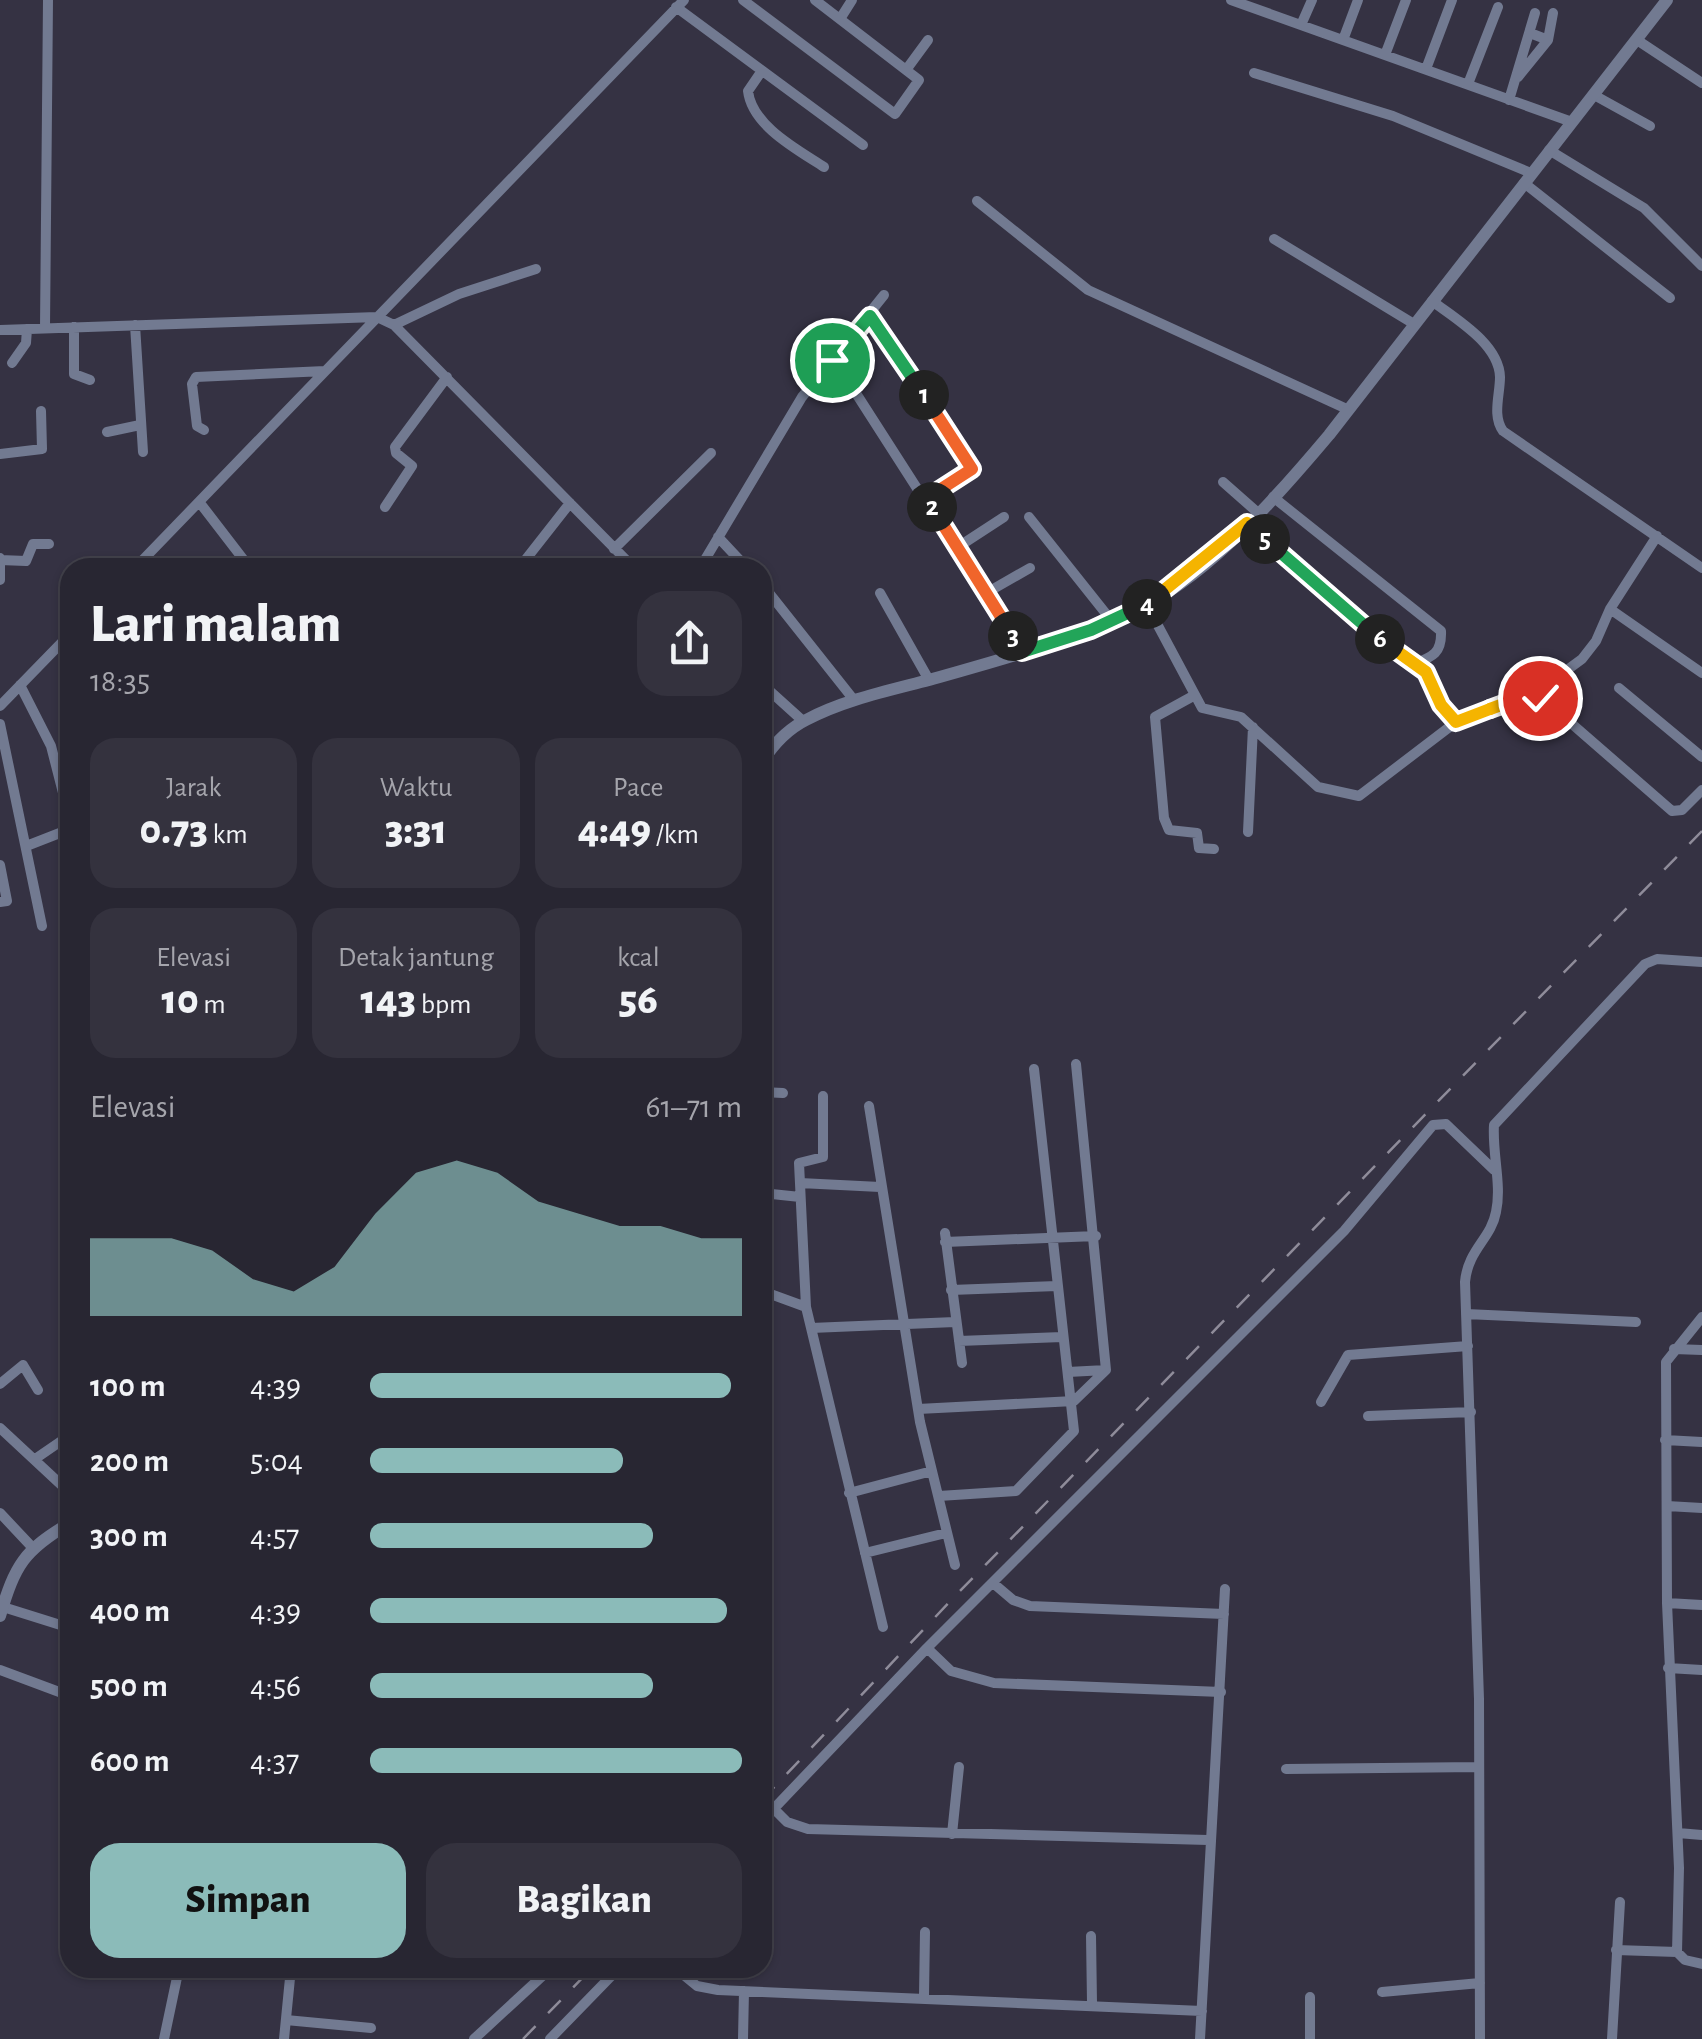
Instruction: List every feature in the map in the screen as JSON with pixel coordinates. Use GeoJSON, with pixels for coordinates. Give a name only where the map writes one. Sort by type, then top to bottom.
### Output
{"type":"FeatureCollection","features":[{"type":"Feature","properties":{"kind":"street"},"geometry":{"type":"LineString","coordinates":[[44,328],[48,0]]}},
{"type":"Feature","properties":{"kind":"street"},"geometry":{"type":"LineString","coordinates":[[743,0],[895,114],[919,80],[815,0]]}},
{"type":"Feature","properties":{"kind":"street"},"geometry":{"type":"LineString","coordinates":[[840,19],[852,0]]}},
{"type":"Feature","properties":{"kind":"street"},"geometry":{"type":"LineString","coordinates":[[1231,0],[1263,6],[1300,25],[1572,122]]}},
{"type":"Feature","properties":{"kind":"street"},"geometry":{"type":"LineString","coordinates":[[1300,25],[1312,0]]}},
{"type":"Feature","properties":{"kind":"street"},"geometry":{"type":"LineString","coordinates":[[1343,40],[1358,0]]}},
{"type":"Feature","properties":{"kind":"street"},"geometry":{"type":"LineString","coordinates":[[1385,55],[1406,0]]}},
{"type":"Feature","properties":{"kind":"street"},"geometry":{"type":"LineString","coordinates":[[1426,69],[1452,0]]}},
{"type":"Feature","properties":{"kind":"street"},"geometry":{"type":"LineString","coordinates":[[772,749],[803,721],[854,700],[1022,652],[1147,604],[1247,523],[1348,410],[1667,0]]}},
{"type":"Feature","properties":{"kind":"street"},"geometry":{"type":"LineString","coordinates":[[144,558],[680,4],[761,72],[863,144]]}},
{"type":"Feature","properties":{"kind":"street"},"geometry":{"type":"LineString","coordinates":[[1468,84],[1498,7]]}},
{"type":"Feature","properties":{"kind":"street"},"geometry":{"type":"LineString","coordinates":[[1509,100],[1535,13]]}},
{"type":"Feature","properties":{"kind":"street"},"geometry":{"type":"LineString","coordinates":[[1517,78],[1548,40],[1553,13]]}},
{"type":"Feature","properties":{"kind":"street"},"geometry":{"type":"LineString","coordinates":[[1530,34],[1548,40]]}},
{"type":"Feature","properties":{"kind":"street"},"geometry":{"type":"LineString","coordinates":[[906,70],[928,40]]}},
{"type":"Feature","properties":{"kind":"street"},"geometry":{"type":"LineString","coordinates":[[1637,40],[1702,83]]}},
{"type":"Feature","properties":{"kind":"street"},"geometry":{"type":"LineString","coordinates":[[761,72],[748,91],[754,108],[782,139],[824,167]]}},
{"type":"Feature","properties":{"kind":"street"},"geometry":{"type":"LineString","coordinates":[[1254,73],[1392,116],[1528,178],[1670,298]]}},
{"type":"Feature","properties":{"kind":"street"},"geometry":{"type":"LineString","coordinates":[[1594,95],[1650,126]]}},
{"type":"Feature","properties":{"kind":"street"},"geometry":{"type":"LineString","coordinates":[[1549,150],[1644,208],[1702,266]]}},
{"type":"Feature","properties":{"kind":"street"},"geometry":{"type":"LineString","coordinates":[[976,200],[1088,290],[1348,410]]}},
{"type":"Feature","properties":{"kind":"street"},"geometry":{"type":"LineString","coordinates":[[1274,239],[1414,324]]}},
{"type":"Feature","properties":{"kind":"street"},"geometry":{"type":"LineString","coordinates":[[394,325],[472,289],[536,268]]}},
{"type":"Feature","properties":{"kind":"street"},"geometry":{"type":"LineString","coordinates":[[706,558],[802,396],[884,295]]}},
{"type":"Feature","properties":{"kind":"street"},"geometry":{"type":"LineString","coordinates":[[1432,301],[1475,334],[1495,361],[1500,381],[1498,424],[1504,432],[1702,568]]}},
{"type":"Feature","properties":{"kind":"street"},"geometry":{"type":"LineString","coordinates":[[870,316],[972,469],[927,498]]}},
{"type":"Feature","properties":{"kind":"street"},"geometry":{"type":"LineString","coordinates":[[0,330],[377,317],[394,325],[624,558]]}},
{"type":"Feature","properties":{"kind":"street"},"geometry":{"type":"LineString","coordinates":[[135,325],[143,452]]}},
{"type":"Feature","properties":{"kind":"street"},"geometry":{"type":"LineString","coordinates":[[74,327],[74,374],[90,380]]}},
{"type":"Feature","properties":{"kind":"street"},"geometry":{"type":"LineString","coordinates":[[12,364],[26,343],[27,329]]}},
{"type":"Feature","properties":{"kind":"street"},"geometry":{"type":"LineString","coordinates":[[204,430],[197,426],[192,384],[196,377],[326,372]]}},
{"type":"Feature","properties":{"kind":"street"},"geometry":{"type":"LineString","coordinates":[[842,372],[988,592],[1022,652]]}},
{"type":"Feature","properties":{"kind":"street"},"geometry":{"type":"LineString","coordinates":[[385,506],[412,466],[396,453],[395,447],[447,377]]}},
{"type":"Feature","properties":{"kind":"street"},"geometry":{"type":"LineString","coordinates":[[0,454],[42,450],[41,411]]}},
{"type":"Feature","properties":{"kind":"street"},"geometry":{"type":"LineString","coordinates":[[107,432],[140,425]]}},
{"type":"Feature","properties":{"kind":"street"},"geometry":{"type":"LineString","coordinates":[[616,558],[711,452]]}},
{"type":"Feature","properties":{"kind":"street"},"geometry":{"type":"LineString","coordinates":[[1223,482],[1257,512]]}},
{"type":"Feature","properties":{"kind":"street"},"geometry":{"type":"LineString","coordinates":[[1273,497],[1440,631],[1442,646],[1436,654],[1412,665]]}},
{"type":"Feature","properties":{"kind":"street"},"geometry":{"type":"LineString","coordinates":[[200,503],[242,558]]}},
{"type":"Feature","properties":{"kind":"street"},"geometry":{"type":"LineString","coordinates":[[527,558],[570,503]]}},
{"type":"Feature","properties":{"kind":"street"},"geometry":{"type":"LineString","coordinates":[[1029,516],[1111,620]]}},
{"type":"Feature","properties":{"kind":"street"},"geometry":{"type":"LineString","coordinates":[[958,548],[1004,517]]}},
{"type":"Feature","properties":{"kind":"street"},"geometry":{"type":"LineString","coordinates":[[1247,523],[1432,679],[1441,705],[1456,722]]}},
{"type":"Feature","properties":{"kind":"street"},"geometry":{"type":"LineString","coordinates":[[1147,604],[1205,710],[1230,713],[1253,727],[1318,788],[1348,796],[1375,787],[1456,722],[1533,696],[1582,659],[1657,536]]}},
{"type":"Feature","properties":{"kind":"street"},"geometry":{"type":"LineString","coordinates":[[718,537],[737,558]]}},
{"type":"Feature","properties":{"kind":"street"},"geometry":{"type":"LineString","coordinates":[[0,580],[0,559],[28,561],[33,544],[49,544]]}},
{"type":"Feature","properties":{"kind":"street"},"geometry":{"type":"LineString","coordinates":[[988,592],[1030,568]]}},
{"type":"Feature","properties":{"kind":"street"},"geometry":{"type":"LineString","coordinates":[[880,592],[929,680]]}},
{"type":"Feature","properties":{"kind":"street"},"geometry":{"type":"LineString","coordinates":[[772,597],[854,700]]}},
{"type":"Feature","properties":{"kind":"street"},"geometry":{"type":"LineString","coordinates":[[1610,609],[1702,672]]}},
{"type":"Feature","properties":{"kind":"street"},"geometry":{"type":"LineString","coordinates":[[0,706],[60,644]]}},
{"type":"Feature","properties":{"kind":"street"},"geometry":{"type":"LineString","coordinates":[[20,685],[51,746],[60,781]]}},
{"type":"Feature","properties":{"kind":"street"},"geometry":{"type":"LineString","coordinates":[[1619,688],[1702,757]]}},
{"type":"Feature","properties":{"kind":"street"},"geometry":{"type":"LineString","coordinates":[[772,693],[803,721]]}},
{"type":"Feature","properties":{"kind":"street"},"geometry":{"type":"LineString","coordinates":[[1195,696],[1155,716],[1164,818],[1170,831],[1197,834],[1199,848],[1214,849]]}},
{"type":"Feature","properties":{"kind":"street"},"geometry":{"type":"LineString","coordinates":[[1533,696],[1672,811],[1682,810],[1702,790]]}},
{"type":"Feature","properties":{"kind":"street"},"geometry":{"type":"LineString","coordinates":[[0,724],[42,926]]}},
{"type":"Feature","properties":{"kind":"street"},"geometry":{"type":"LineString","coordinates":[[1248,832],[1253,727]]}},
{"type":"Feature","properties":{"kind":"street"},"geometry":{"type":"LineString","coordinates":[[28,845],[60,833]]}},
{"type":"Feature","properties":{"kind":"street"},"geometry":{"type":"LineString","coordinates":[[0,865],[7,901],[0,902]]}},
{"type":"Feature","properties":{"kind":"street"},"geometry":{"type":"LineString","coordinates":[[1480,2039],[1479,1767],[1466,1267],[1472,1250],[1494,1222],[1498,1206],[1494,1170],[1496,1119],[1641,968],[1653,959],[1702,962]]}},
{"type":"Feature","properties":{"kind":"street"},"geometry":{"type":"LineString","coordinates":[[918,1409],[1074,1402],[1106,1370],[1096,1236],[1076,1064]]}},
{"type":"Feature","properties":{"kind":"street"},"geometry":{"type":"LineString","coordinates":[[939,1496],[1019,1489],[1072,1437],[1074,1402],[1062,1337],[1034,1068]]}},
{"type":"Feature","properties":{"kind":"street"},"geometry":{"type":"LineString","coordinates":[[772,1092],[783,1093]]}},
{"type":"Feature","properties":{"kind":"street"},"geometry":{"type":"LineString","coordinates":[[823,1096],[824,1155],[800,1160],[806,1307],[883,1628]]}},
{"type":"Feature","properties":{"kind":"street"},"geometry":{"type":"LineString","coordinates":[[869,1106],[918,1409],[955,1566]]}},
{"type":"Feature","properties":{"kind":"street"},"geometry":{"type":"LineString","coordinates":[[1208,1840],[808,1829],[788,1822],[774,1810],[927,1648],[1344,1231],[1433,1125],[1446,1124],[1494,1170]]}},
{"type":"Feature","properties":{"kind":"street"},"geometry":{"type":"LineString","coordinates":[[800,1183],[880,1187]]}},
{"type":"Feature","properties":{"kind":"street"},"geometry":{"type":"LineString","coordinates":[[772,1195],[800,1197]]}},
{"type":"Feature","properties":{"kind":"street"},"geometry":{"type":"LineString","coordinates":[[962,1363],[945,1237],[1096,1236]]}},
{"type":"Feature","properties":{"kind":"street"},"geometry":{"type":"LineString","coordinates":[[950,1290],[1056,1286]]}},
{"type":"Feature","properties":{"kind":"street"},"geometry":{"type":"LineString","coordinates":[[772,1295],[806,1307]]}},
{"type":"Feature","properties":{"kind":"street"},"geometry":{"type":"LineString","coordinates":[[1466,1314],[1636,1322]]}},
{"type":"Feature","properties":{"kind":"street"},"geometry":{"type":"LineString","coordinates":[[1702,1317],[1666,1362],[1666,1603],[1678,1833],[1677,1952],[1684,1960],[1702,1964]]}},
{"type":"Feature","properties":{"kind":"street"},"geometry":{"type":"LineString","coordinates":[[811,1328],[955,1322]]}},
{"type":"Feature","properties":{"kind":"street"},"geometry":{"type":"LineString","coordinates":[[959,1341],[1062,1337]]}},
{"type":"Feature","properties":{"kind":"street"},"geometry":{"type":"LineString","coordinates":[[1326,1366],[1378,1351],[1468,1346]]}},
{"type":"Feature","properties":{"kind":"street"},"geometry":{"type":"LineString","coordinates":[[1321,1402],[1348,1355],[1468,1346]]}},
{"type":"Feature","properties":{"kind":"street"},"geometry":{"type":"LineString","coordinates":[[1674,1348],[1702,1350]]}},
{"type":"Feature","properties":{"kind":"street"},"geometry":{"type":"LineString","coordinates":[[0,1384],[23,1365],[38,1390]]}},
{"type":"Feature","properties":{"kind":"street"},"geometry":{"type":"LineString","coordinates":[[1068,1372],[1106,1370]]}},
{"type":"Feature","properties":{"kind":"street"},"geometry":{"type":"LineString","coordinates":[[1368,1416],[1471,1412]]}},
{"type":"Feature","properties":{"kind":"street"},"geometry":{"type":"LineString","coordinates":[[0,1428],[60,1483]]}},
{"type":"Feature","properties":{"kind":"street"},"geometry":{"type":"LineString","coordinates":[[1666,1440],[1702,1442]]}},
{"type":"Feature","properties":{"kind":"street"},"geometry":{"type":"LineString","coordinates":[[35,1459],[60,1442]]}},
{"type":"Feature","properties":{"kind":"street"},"geometry":{"type":"LineString","coordinates":[[849,1493],[932,1470]]}},
{"type":"Feature","properties":{"kind":"street"},"geometry":{"type":"LineString","coordinates":[[1667,1506],[1702,1508]]}},
{"type":"Feature","properties":{"kind":"street"},"geometry":{"type":"LineString","coordinates":[[0,1513],[32,1547]]}},
{"type":"Feature","properties":{"kind":"street"},"geometry":{"type":"LineString","coordinates":[[60,1530],[32,1547],[17,1567],[1,1611],[60,1626]]}},
{"type":"Feature","properties":{"kind":"street"},"geometry":{"type":"LineString","coordinates":[[865,1553],[946,1532]]}},
{"type":"Feature","properties":{"kind":"street"},"geometry":{"type":"LineString","coordinates":[[993,1583],[1013,1600],[1030,1606],[1224,1614]]}},
{"type":"Feature","properties":{"kind":"street"},"geometry":{"type":"LineString","coordinates":[[1200,2039],[1208,1840],[1226,1589]]}},
{"type":"Feature","properties":{"kind":"street"},"geometry":{"type":"LineString","coordinates":[[1666,1603],[1702,1604]]}},
{"type":"Feature","properties":{"kind":"street"},"geometry":{"type":"LineString","coordinates":[[927,1648],[951,1671],[994,1683],[1221,1692]]}},
{"type":"Feature","properties":{"kind":"street"},"geometry":{"type":"LineString","coordinates":[[1668,1668],[1702,1670]]}},
{"type":"Feature","properties":{"kind":"street"},"geometry":{"type":"LineString","coordinates":[[0,1670],[60,1692]]}},
{"type":"Feature","properties":{"kind":"street"},"geometry":{"type":"LineString","coordinates":[[952,1834],[958,1767]]}},
{"type":"Feature","properties":{"kind":"street"},"geometry":{"type":"LineString","coordinates":[[1286,1769],[1479,1767]]}},
{"type":"Feature","properties":{"kind":"street"},"geometry":{"type":"LineString","coordinates":[[1678,1833],[1702,1835]]}},
{"type":"Feature","properties":{"kind":"street"},"geometry":{"type":"LineString","coordinates":[[1612,2039],[1620,1902]]}},
{"type":"Feature","properties":{"kind":"street"},"geometry":{"type":"LineString","coordinates":[[924,1996],[925,1932]]}},
{"type":"Feature","properties":{"kind":"street"},"geometry":{"type":"LineString","coordinates":[[1091,1936],[1092,2003]]}},
{"type":"Feature","properties":{"kind":"street"},"geometry":{"type":"LineString","coordinates":[[1616,1950],[1677,1952]]}},
{"type":"Feature","properties":{"kind":"street"},"geometry":{"type":"LineString","coordinates":[[164,2039],[177,1978]]}},
{"type":"Feature","properties":{"kind":"street"},"geometry":{"type":"LineString","coordinates":[[284,2039],[289,1978]]}},
{"type":"Feature","properties":{"kind":"street"},"geometry":{"type":"LineString","coordinates":[[474,2039],[540,1978]]}},
{"type":"Feature","properties":{"kind":"street"},"geometry":{"type":"LineString","coordinates":[[550,2039],[609,1978]]}},
{"type":"Feature","properties":{"kind":"street"},"geometry":{"type":"LineString","coordinates":[[688,1978],[698,1986],[744,1991],[1202,2010]]}},
{"type":"Feature","properties":{"kind":"street"},"geometry":{"type":"LineString","coordinates":[[1382,1992],[1480,1984]]}},
{"type":"Feature","properties":{"kind":"street"},"geometry":{"type":"LineString","coordinates":[[743,2039],[744,1991]]}},
{"type":"Feature","properties":{"kind":"street"},"geometry":{"type":"LineString","coordinates":[[1310,1998],[1310,2039]]}},
{"type":"Feature","properties":{"kind":"street"},"geometry":{"type":"LineString","coordinates":[[286,2020],[371,2028]]}},
{"type":"Feature","properties":{"kind":"railway"},"geometry":{"type":"LineString","coordinates":[[772,1789],[958,1593],[1702,831]]}},
{"type":"Feature","properties":{"kind":"railway"},"geometry":{"type":"LineString","coordinates":[[523,2039],[582,1978]]}},
{"type":"Feature","properties":{"kind":"route"},"geometry":{"type":"LineString","coordinates":[[832,360],[870,316],[972,469],[927,498],[1022,652],[1091,630],[1147,604],[1196,569],[1247,523],[1401,659],[1426,672],[1441,705],[1456,722],[1528,695],[1540,698]]}}]}
